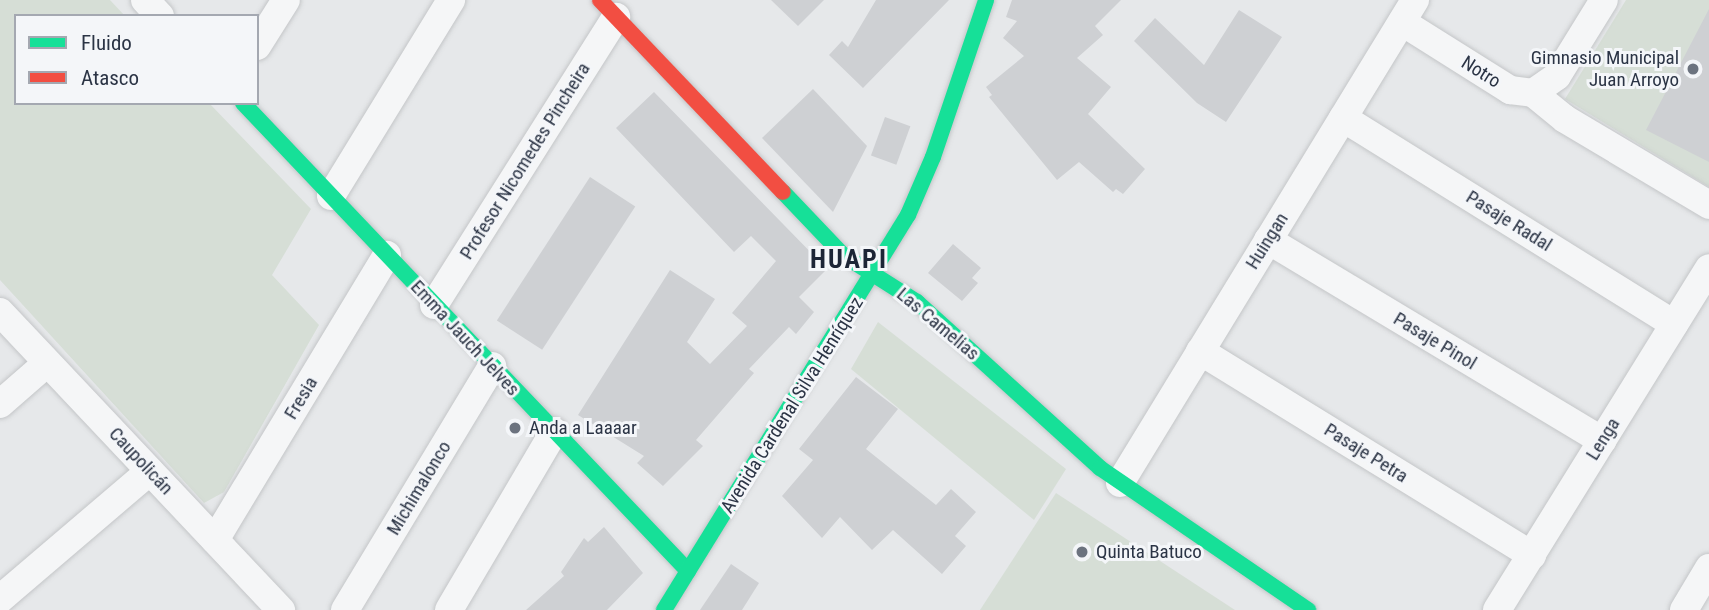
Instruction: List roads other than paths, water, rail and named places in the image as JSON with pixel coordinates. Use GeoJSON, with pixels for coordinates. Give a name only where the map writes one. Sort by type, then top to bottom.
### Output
{"type":"FeatureCollection","features":[{"type":"Feature","properties":{"kind":"street"},"geometry":{"type":"LineString","coordinates":[[145,0],[158,14]]}},
{"type":"Feature","properties":{"kind":"street"},"geometry":{"type":"LineString","coordinates":[[259,43],[286,0]]}},
{"type":"Feature","properties":{"kind":"street"},"geometry":{"type":"LineString","coordinates":[[331,196],[451,0]]}},
{"type":"Feature","properties":{"kind":"street","name":"Avenida Cardenal Silva Henríquez"},"geometry":{"type":"LineString","coordinates":[[664,610],[874,275],[933,157],[986,0]]}},
{"type":"Feature","properties":{"kind":"street"},"geometry":{"type":"LineString","coordinates":[[1604,0],[1557,76],[1533,93],[1565,119],[1709,205]]}},
{"type":"Feature","properties":{"kind":"street","name":"Las Camelias"},"geometry":{"type":"LineString","coordinates":[[608,8],[843,255],[925,308],[1119,483],[1308,610]]}},
{"type":"Feature","properties":{"kind":"street","name":"Profesor Nicomedes Pincheira"},"geometry":{"type":"LineString","coordinates":[[434,305],[608,8]]}},
{"type":"Feature","properties":{"kind":"street","name":"Notro"},"geometry":{"type":"LineString","coordinates":[[1409,11],[1510,90],[1533,93]]}},
{"type":"Feature","properties":{"kind":"street","name":"Huingan"},"geometry":{"type":"LineString","coordinates":[[1119,483],[1409,11]]}},
{"type":"Feature","properties":{"kind":"street","name":"Emma Jauch Jelves"},"geometry":{"type":"LineString","coordinates":[[245,105],[688,571]]}},
{"type":"Feature","properties":{"kind":"street","name":"Pasaje Radal"},"geometry":{"type":"LineString","coordinates":[[1343,118],[1674,324]]}},
{"type":"Feature","properties":{"kind":"street","name":"Pasaje Pinol"},"geometry":{"type":"LineString","coordinates":[[1269,240],[1602,442]]}},
{"type":"Feature","properties":{"kind":"street","name":"Fresia"},"geometry":{"type":"LineString","coordinates":[[215,540],[387,255]]}},
{"type":"Feature","properties":{"kind":"street","name":"Lenga"},"geometry":{"type":"LineString","coordinates":[[1497,610],[1709,268]]}},
{"type":"Feature","properties":{"kind":"street","name":"Caupolicán"},"geometry":{"type":"LineString","coordinates":[[0,312],[281,610]]}},
{"type":"Feature","properties":{"kind":"street","name":"Pasaje Petra"},"geometry":{"type":"LineString","coordinates":[[1200,351],[1532,555]]}},
{"type":"Feature","properties":{"kind":"street"},"geometry":{"type":"LineString","coordinates":[[0,404],[47,363]]}},
{"type":"Feature","properties":{"kind":"street","name":"Michimalonco"},"geometry":{"type":"LineString","coordinates":[[345,610],[492,366]]}},
{"type":"Feature","properties":{"kind":"street"},"geometry":{"type":"LineString","coordinates":[[449,610],[554,432]]}},
{"type":"Feature","properties":{"kind":"street"},"geometry":{"type":"LineString","coordinates":[[0,599],[150,471]]}},
{"type":"Feature","properties":{"kind":"street"},"geometry":{"type":"LineString","coordinates":[[1684,610],[1709,568]]}},
{"type":"Feature","properties":{"kind":"place","name":"Gimnasio Municipal Juan Arroyo"},"geometry":{"type":"Point","coordinates":[1693,69]}},
{"type":"Feature","properties":{"kind":"place","name":"Anda a Laaaar"},"geometry":{"type":"Point","coordinates":[515,428]}},
{"type":"Feature","properties":{"kind":"place","name":"Quinta Batuco"},"geometry":{"type":"Point","coordinates":[1082,552]}},
{"type":"Feature","properties":{"kind":"district","name":"HUAPI"},"geometry":{"type":"Point","coordinates":[849,260]}}]}
